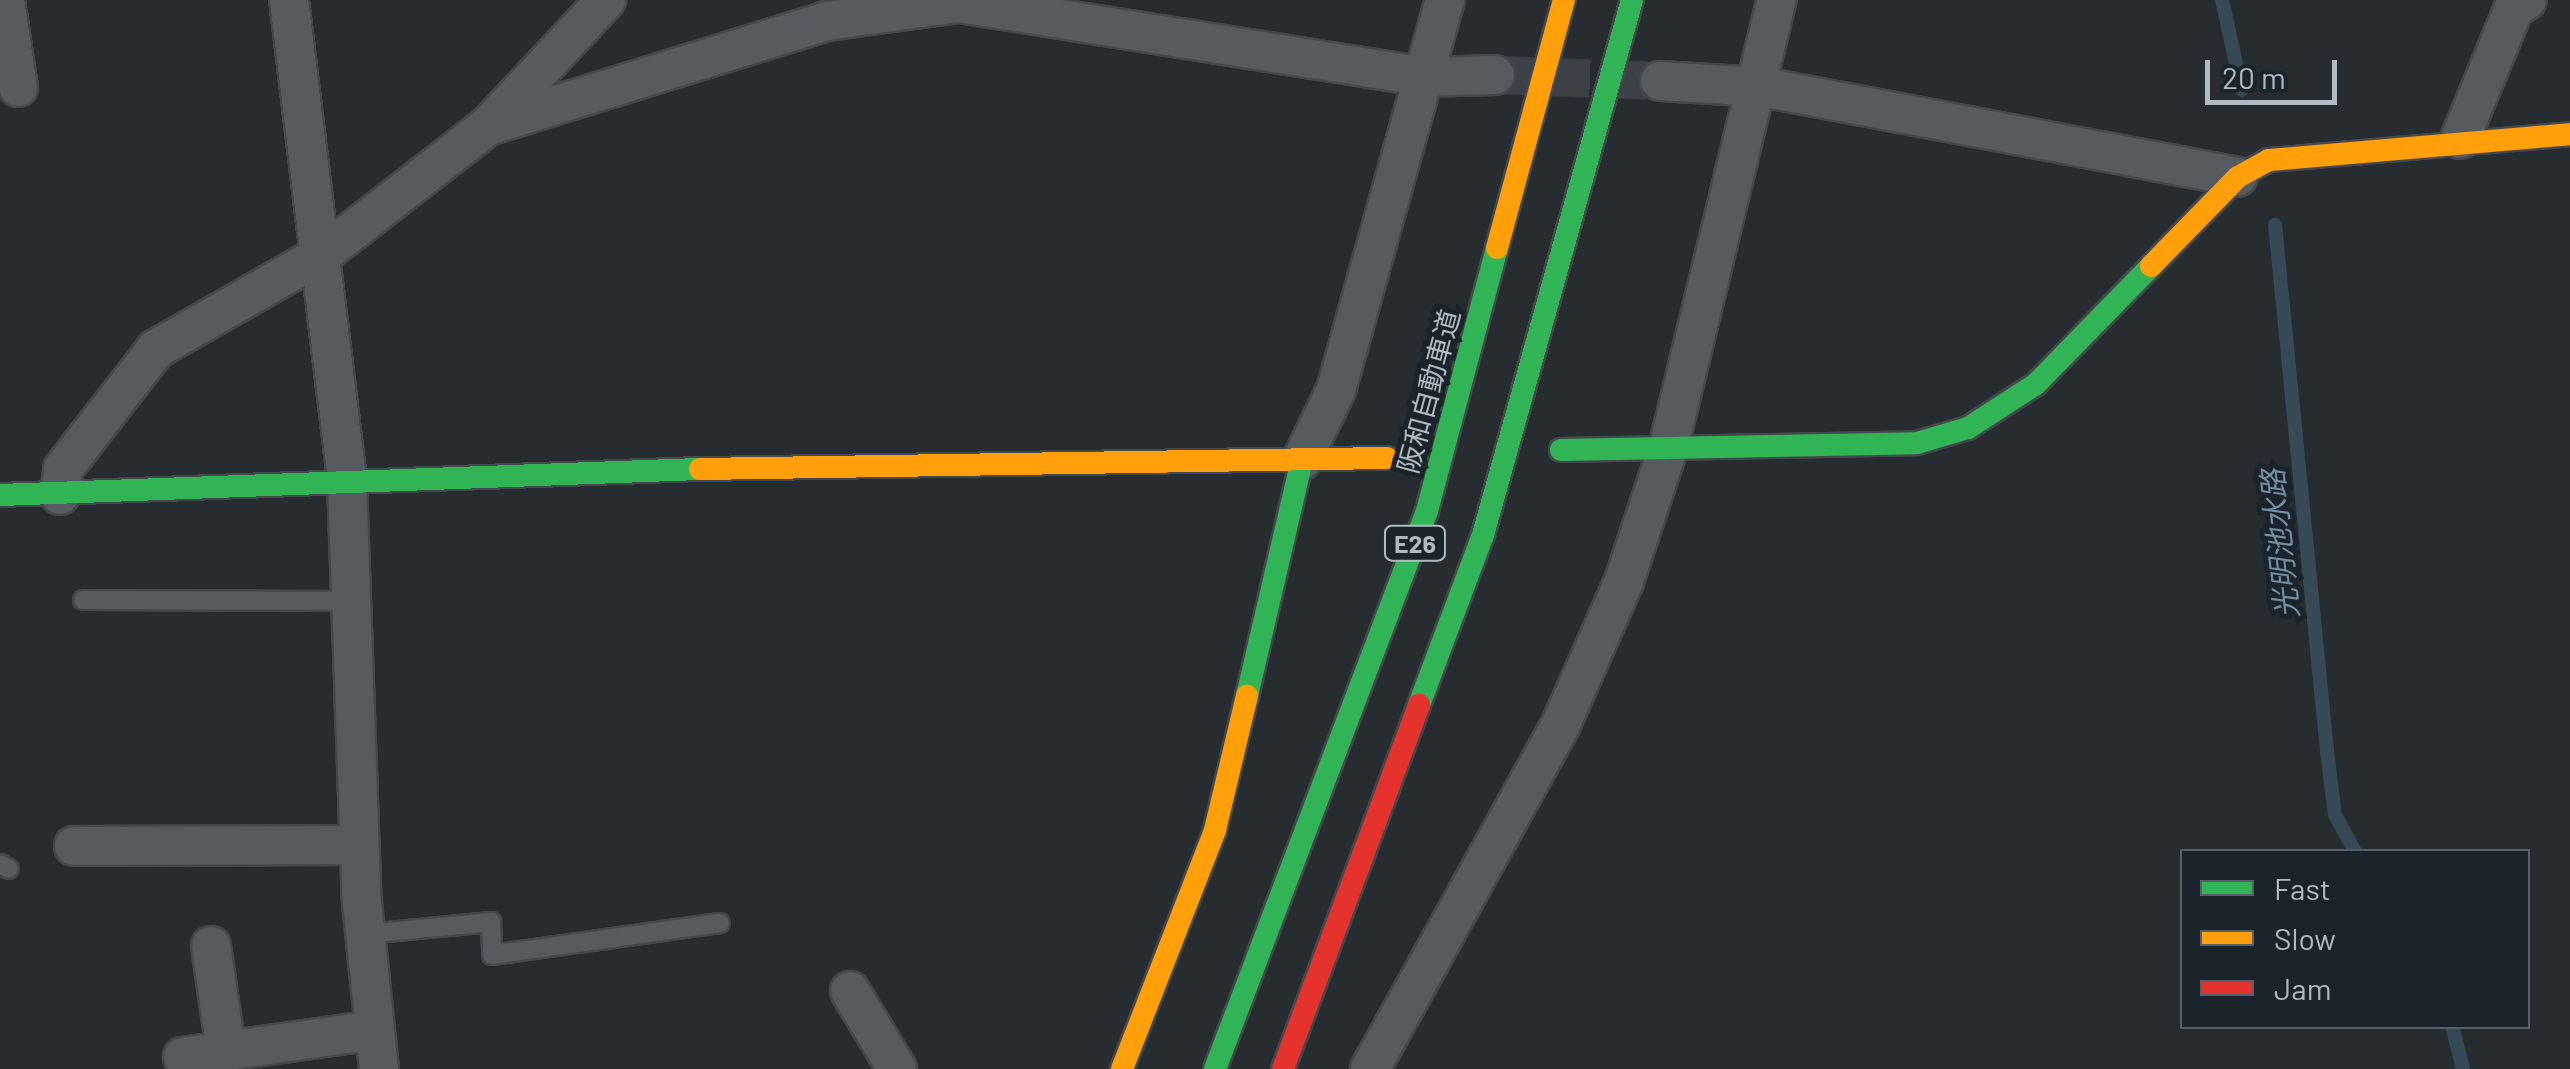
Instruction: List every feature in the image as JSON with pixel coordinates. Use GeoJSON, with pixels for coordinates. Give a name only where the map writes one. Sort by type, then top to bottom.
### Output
{"type":"FeatureCollection","features":[{"type":"Feature","properties":{"kind":"main road","name":"阪和自動車道"},"geometry":{"type":"LineString","coordinates":[[1214,1069],[1427,511],[1564,0]]}},
{"type":"Feature","properties":{"kind":"main road","name":"E26"},"geometry":{"type":"LineString","coordinates":[[1283,1069],[1484,535],[1632,0]]}},
{"type":"Feature","properties":{"kind":"main road"},"geometry":{"type":"LineString","coordinates":[[1561,450],[1917,444],[1968,428],[2036,384],[2238,177],[2324,148],[2570,134]]}},
{"type":"Feature","properties":{"kind":"main road"},"geometry":{"type":"LineString","coordinates":[[28,495],[347,482],[1387,458]]}},
{"type":"Feature","properties":{"kind":"main road"},"geometry":{"type":"LineString","coordinates":[[1122,1069],[1215,830],[1302,460]]}},
{"type":"Feature","properties":{"kind":"street"},"geometry":{"type":"LineString","coordinates":[[5,0],[18,87]]}},
{"type":"Feature","properties":{"kind":"street"},"geometry":{"type":"LineString","coordinates":[[289,0],[324,252],[347,482],[359,844],[379,1069]]}},
{"type":"Feature","properties":{"kind":"street"},"geometry":{"type":"LineString","coordinates":[[0,525],[28,495],[64,469],[156,349],[324,252],[488,126],[606,0]]}},
{"type":"Feature","properties":{"kind":"street"},"geometry":{"type":"LineString","coordinates":[[1302,460],[1336,390],[1445,0]]}},
{"type":"Feature","properties":{"kind":"street"},"geometry":{"type":"LineString","coordinates":[[1370,1069],[1561,724],[1668,449],[1762,87],[1778,0]]}},
{"type":"Feature","properties":{"kind":"street"},"geometry":{"type":"LineString","coordinates":[[2460,139],[2514,8],[2526,0]]}},
{"type":"Feature","properties":{"kind":"street"},"geometry":{"type":"LineString","coordinates":[[488,126],[827,21],[959,3],[1424,77],[1495,75]]}},
{"type":"Feature","properties":{"kind":"street"},"geometry":{"type":"LineString","coordinates":[[1660,81],[1762,87],[2238,177]]}},
{"type":"Feature","properties":{"kind":"street"},"geometry":{"type":"LineString","coordinates":[[74,846],[359,844]]}},
{"type":"Feature","properties":{"kind":"street"},"geometry":{"type":"LineString","coordinates":[[211,946],[226,1050]]}},
{"type":"Feature","properties":{"kind":"street"},"geometry":{"type":"LineString","coordinates":[[850,992],[897,1069]]}},
{"type":"Feature","properties":{"kind":"street"},"geometry":{"type":"LineString","coordinates":[[183,1057],[374,1030]]}},
{"type":"Feature","properties":{"kind":"lane"},"geometry":{"type":"LineString","coordinates":[[83,600],[351,600]]}},
{"type":"Feature","properties":{"kind":"lane"},"geometry":{"type":"LineString","coordinates":[[366,934],[491,922],[492,956],[720,923]]}},
{"type":"Feature","properties":{"kind":"waterway","name":"光明池水路"},"geometry":{"type":"LineString","coordinates":[[2222,0],[2242,90]]}},
{"type":"Feature","properties":{"kind":"waterway","name":"光明池水路"},"geometry":{"type":"LineString","coordinates":[[2275,225],[2335,815],[2353,849]]}},
{"type":"Feature","properties":{"kind":"waterway","name":"光明池水路"},"geometry":{"type":"LineString","coordinates":[[2453,1029],[2463,1069]]}},
{"type":"Feature","properties":{"kind":"tunnel"},"geometry":{"type":"LineString","coordinates":[[1495,75],[1660,81]]}},
{"type":"Feature","properties":{"kind":"traffic: fast"},"geometry":{"type":"LineString","coordinates":[[1419,705],[1483,535],[1632,0]]}},
{"type":"Feature","properties":{"kind":"traffic: fast"},"geometry":{"type":"LineString","coordinates":[[1215,1069],[1427,511],[1497,248]]}},
{"type":"Feature","properties":{"kind":"traffic: fast"},"geometry":{"type":"LineString","coordinates":[[1561,450],[1917,443],[1968,428],[2036,384],[2151,266]]}},
{"type":"Feature","properties":{"kind":"traffic: fast"},"geometry":{"type":"LineString","coordinates":[[1247,696],[1302,460]]}},
{"type":"Feature","properties":{"kind":"traffic: fast"},"geometry":{"type":"LineString","coordinates":[[0,495],[700,469]]}},
{"type":"Feature","properties":{"kind":"traffic: slow"},"geometry":{"type":"LineString","coordinates":[[1497,248],[1564,0]]}},
{"type":"Feature","properties":{"kind":"traffic: slow"},"geometry":{"type":"LineString","coordinates":[[2151,266],[2238,177],[2269,160],[2570,134]]}},
{"type":"Feature","properties":{"kind":"traffic: slow"},"geometry":{"type":"LineString","coordinates":[[700,469],[1387,458]]}},
{"type":"Feature","properties":{"kind":"traffic: slow"},"geometry":{"type":"LineString","coordinates":[[1122,1069],[1215,830],[1247,696]]}},
{"type":"Feature","properties":{"kind":"traffic: jam"},"geometry":{"type":"LineString","coordinates":[[1283,1069],[1419,705]]}}]}
